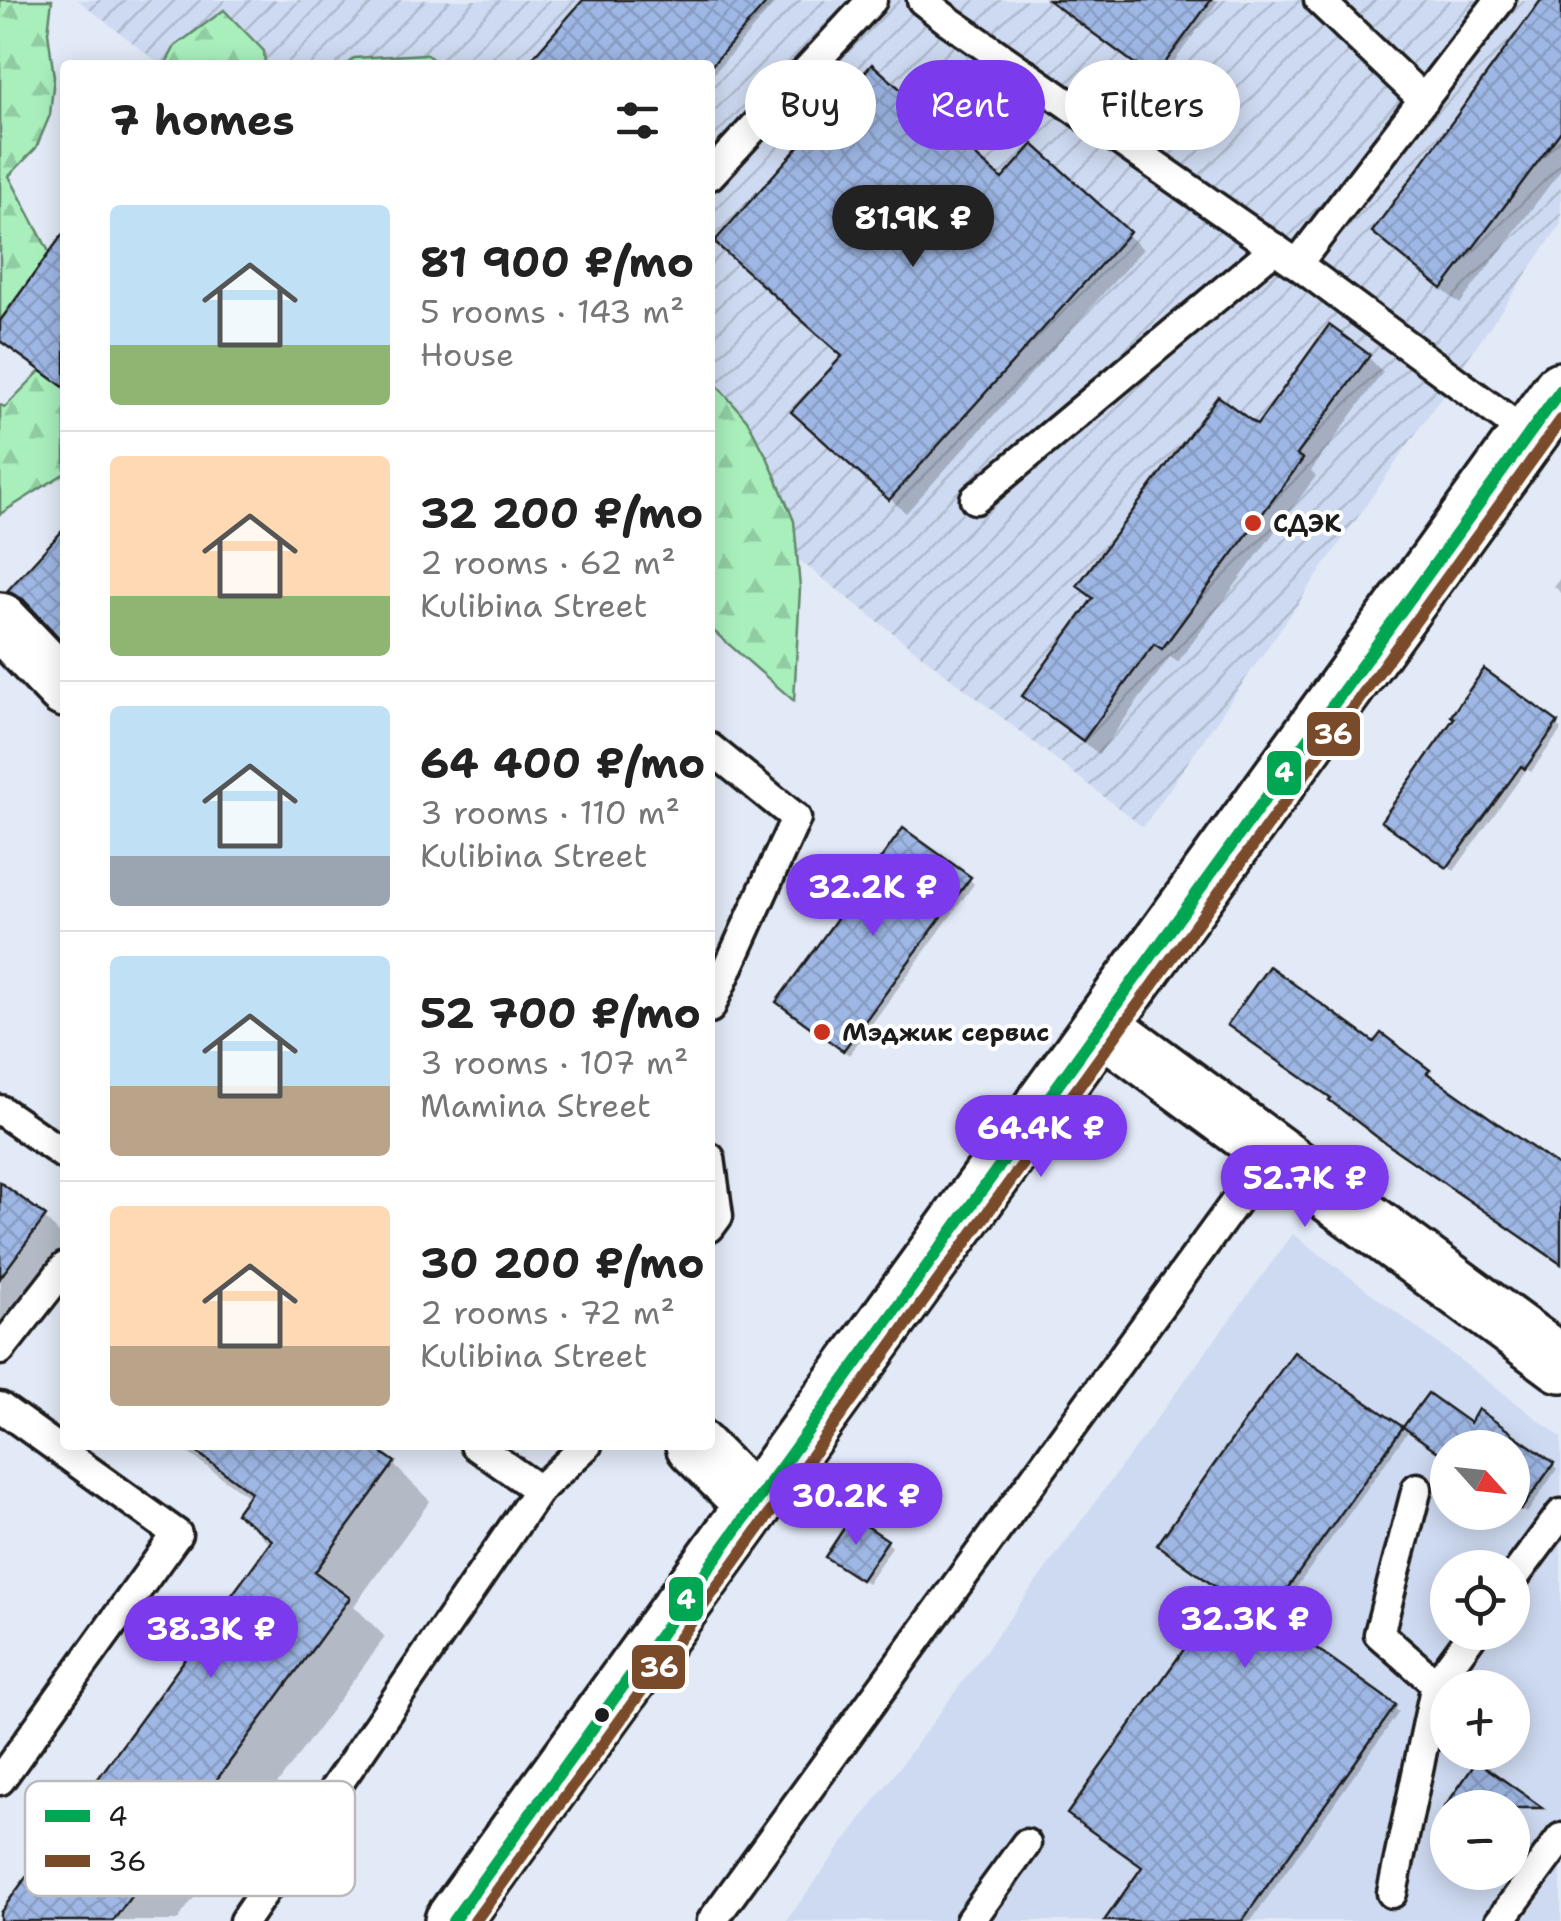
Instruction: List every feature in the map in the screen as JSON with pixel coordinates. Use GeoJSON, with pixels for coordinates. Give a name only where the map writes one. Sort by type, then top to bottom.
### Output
{"type":"FeatureCollection","features":[{"type":"Feature","properties":{"kind":"main road"},"geometry":{"type":"LineString","coordinates":[[453,1921],[1561,390]]}},
{"type":"Feature","properties":{"kind":"main road"},"geometry":{"type":"LineString","coordinates":[[0,621],[60,684]]}},
{"type":"Feature","properties":{"kind":"main road"},"geometry":{"type":"LineString","coordinates":[[1101,1026],[1561,1364]]}},
{"type":"Feature","properties":{"kind":"main road"},"geometry":{"type":"LineString","coordinates":[[699,1450],[754,1505]]}},
{"type":"Feature","properties":{"kind":"lane"},"geometry":{"type":"LineString","coordinates":[[715,171],[872,0]]}},
{"type":"Feature","properties":{"kind":"lane"},"geometry":{"type":"LineString","coordinates":[[922,0],[953,10],[1528,435]]}},
{"type":"Feature","properties":{"kind":"lane"},"geometry":{"type":"LineString","coordinates":[[1318,0],[1424,100]]}},
{"type":"Feature","properties":{"kind":"lane"},"geometry":{"type":"LineString","coordinates":[[975,499],[1286,256],[1424,100],[1500,0]]}},
{"type":"Feature","properties":{"kind":"lane"},"geometry":{"type":"LineString","coordinates":[[715,752],[796,818],[715,997]]}},
{"type":"Feature","properties":{"kind":"lane"},"geometry":{"type":"LineString","coordinates":[[715,943],[733,958]]}},
{"type":"Feature","properties":{"kind":"lane"},"geometry":{"type":"LineString","coordinates":[[0,1110],[60,1152]]}},
{"type":"Feature","properties":{"kind":"lane"},"geometry":{"type":"LineString","coordinates":[[712,1921],[1274,1154]]}},
{"type":"Feature","properties":{"kind":"lane"},"geometry":{"type":"LineString","coordinates":[[715,1194],[715,1220]]}},
{"type":"Feature","properties":{"kind":"lane"},"geometry":{"type":"LineString","coordinates":[[0,1350],[60,1273]]}},
{"type":"Feature","properties":{"kind":"lane"},"geometry":{"type":"LineString","coordinates":[[0,1408],[177,1534],[0,1780]]}},
{"type":"Feature","properties":{"kind":"lane"},"geometry":{"type":"LineString","coordinates":[[482,1450],[538,1490]]}},
{"type":"Feature","properties":{"kind":"lane"},"geometry":{"type":"LineString","coordinates":[[339,1781],[538,1490],[582,1450]]}},
{"type":"Feature","properties":{"kind":"lane"},"geometry":{"type":"LineString","coordinates":[[1417,1488],[1379,1634],[1430,1679]]}},
{"type":"Feature","properties":{"kind":"lane"},"geometry":{"type":"LineString","coordinates":[[1530,1556],[1561,1514]]}},
{"type":"Feature","properties":{"kind":"lane"},"geometry":{"type":"LineString","coordinates":[[1392,1893],[1430,1712]]}},
{"type":"Feature","properties":{"kind":"lane"},"geometry":{"type":"LineString","coordinates":[[1500,1921],[1561,1838]]}},
{"type":"Feature","properties":{"kind":"lane"},"geometry":{"type":"LineString","coordinates":[[970,1921],[1026,1844]]}},
{"type":"Feature","properties":{"kind":"lane"},"geometry":{"type":"LineString","coordinates":[[244,1921],[261,1896]]}},
{"type":"Feature","properties":{"kind":"shaded area"},"geometry":{"type":"Polygon","coordinates":[[[78,0],[1561,0],[1561,224],[1143,827],[715,495],[715,60],[155,60],[78,0]]]}},
{"type":"Feature","properties":{"kind":"shaded area"},"geometry":{"type":"Polygon","coordinates":[[[1293,1234],[1561,1437],[1561,1921],[786,1921],[1293,1234]]]}},
{"type":"Feature","properties":{"kind":"green space"},"geometry":{"type":"Polygon","coordinates":[[[0,0],[52,0],[48,32],[54,77],[50,115],[36,148],[9,176],[60,272],[60,283],[0,334],[0,0]]]}},
{"type":"Feature","properties":{"kind":"green space"},"geometry":{"type":"Polygon","coordinates":[[[224,10],[264,51],[265,60],[168,60],[175,46],[224,10]]]}},
{"type":"Feature","properties":{"kind":"green space"},"geometry":{"type":"Polygon","coordinates":[[[426,54],[434,60],[352,60],[426,54]]]}},
{"type":"Feature","properties":{"kind":"green space"},"geometry":{"type":"Polygon","coordinates":[[[60,362],[60,476],[0,514],[0,405],[5,407],[43,368],[60,362]]]}},
{"type":"Feature","properties":{"kind":"green space"},"geometry":{"type":"Polygon","coordinates":[[[715,383],[747,420],[794,521],[800,588],[794,701],[715,632],[715,383]]]}},
{"type":"Feature","properties":{"kind":"building"},"geometry":{"type":"Polygon","coordinates":[[[583,0],[769,0],[715,62],[530,60],[583,0]]]}},
{"type":"Feature","properties":{"kind":"building"},"geometry":{"type":"Polygon","coordinates":[[[1048,0],[1211,0],[1167,60],[1130,60],[1048,0]]]}},
{"type":"Feature","properties":{"kind":"building"},"geometry":{"type":"Polygon","coordinates":[[[1541,0],[1561,0],[1561,131],[1442,289],[1372,232],[1541,0]]]}},
{"type":"Feature","properties":{"kind":"building"},"geometry":{"type":"Polygon","coordinates":[[[876,68],[896,85],[896,150],[969,150],[1002,179],[1028,150],[1040,150],[1130,232],[889,500],[791,412],[842,356],[715,243],[796,150],[876,150],[876,68]]]}},
{"type":"Feature","properties":{"kind":"building"},"geometry":{"type":"Polygon","coordinates":[[[60,238],[60,384],[0,341],[0,321],[60,238]]]}},
{"type":"Feature","properties":{"kind":"building"},"geometry":{"type":"Polygon","coordinates":[[[1329,325],[1370,355],[1297,455],[1303,459],[1162,649],[1154,644],[1083,741],[1022,696],[1093,598],[1077,586],[1218,396],[1257,425],[1329,325]]]}},
{"type":"Feature","properties":{"kind":"building"},"geometry":{"type":"Polygon","coordinates":[[[60,533],[60,639],[23,599],[7,591],[60,533]]]}},
{"type":"Feature","properties":{"kind":"building"},"geometry":{"type":"Polygon","coordinates":[[[1484,669],[1558,722],[1447,868],[1381,821],[1484,669]]]}},
{"type":"Feature","properties":{"kind":"building"},"geometry":{"type":"Polygon","coordinates":[[[903,828],[971,877],[843,1051],[776,1002],[903,828]]]}},
{"type":"Feature","properties":{"kind":"building"},"geometry":{"type":"Polygon","coordinates":[[[1269,966],[1374,1042],[1381,1033],[1430,1070],[1427,1073],[1561,1168],[1561,1264],[1377,1137],[1331,1098],[1227,1025],[1269,966]]]}},
{"type":"Feature","properties":{"kind":"building"},"geometry":{"type":"Polygon","coordinates":[[[0,1182],[46,1216],[0,1278],[0,1182]]]}},
{"type":"Feature","properties":{"kind":"building"},"geometry":{"type":"Polygon","coordinates":[[[1294,1352],[1403,1427],[1269,1614],[1396,1705],[1242,1921],[1104,1921],[1142,1867],[1067,1814],[1224,1593],[1157,1545],[1294,1352]]]}},
{"type":"Feature","properties":{"kind":"building"},"geometry":{"type":"Polygon","coordinates":[[[1428,1393],[1470,1423],[1478,1409],[1508,1430],[1430,1430],[1430,1446],[1403,1427],[1428,1393]]]}},
{"type":"Feature","properties":{"kind":"building"},"geometry":{"type":"Polygon","coordinates":[[[1530,1446],[1554,1463],[1530,1497],[1530,1446]]]}},
{"type":"Feature","properties":{"kind":"building"},"geometry":{"type":"Polygon","coordinates":[[[194,1450],[378,1450],[395,1462],[315,1572],[350,1598],[216,1781],[96,1781],[272,1540],[236,1513],[251,1492],[194,1450]]]}},
{"type":"Feature","properties":{"kind":"building"},"geometry":{"type":"Polygon","coordinates":[[[852,1516],[888,1540],[861,1580],[825,1557],[852,1516]]]}},
{"type":"Feature","properties":{"kind":"building"},"geometry":{"type":"Polygon","coordinates":[[[1471,1770],[1490,1770],[1518,1790],[1457,1790],[1471,1770]]]}},
{"type":"Feature","properties":{"kind":"building"},"geometry":{"type":"Polygon","coordinates":[[[25,1879],[25,1896],[131,1896],[113,1921],[0,1921],[0,1913],[25,1879]]]}},
{"type":"Feature","properties":{"kind":"transit line","name":"4"},"geometry":{"type":"LineString","coordinates":[[453,1921],[1561,390]]}},
{"type":"Feature","properties":{"kind":"transit line","name":"36"},"geometry":{"type":"LineString","coordinates":[[475,1921],[1561,420]]}},
{"type":"Feature","properties":{"kind":"place","name":"СДЭК"},"geometry":{"type":"Point","coordinates":[1253,523]}},
{"type":"Feature","properties":{"kind":"place","name":"Мэджик сервис"},"geometry":{"type":"Point","coordinates":[822,1032]}}]}
